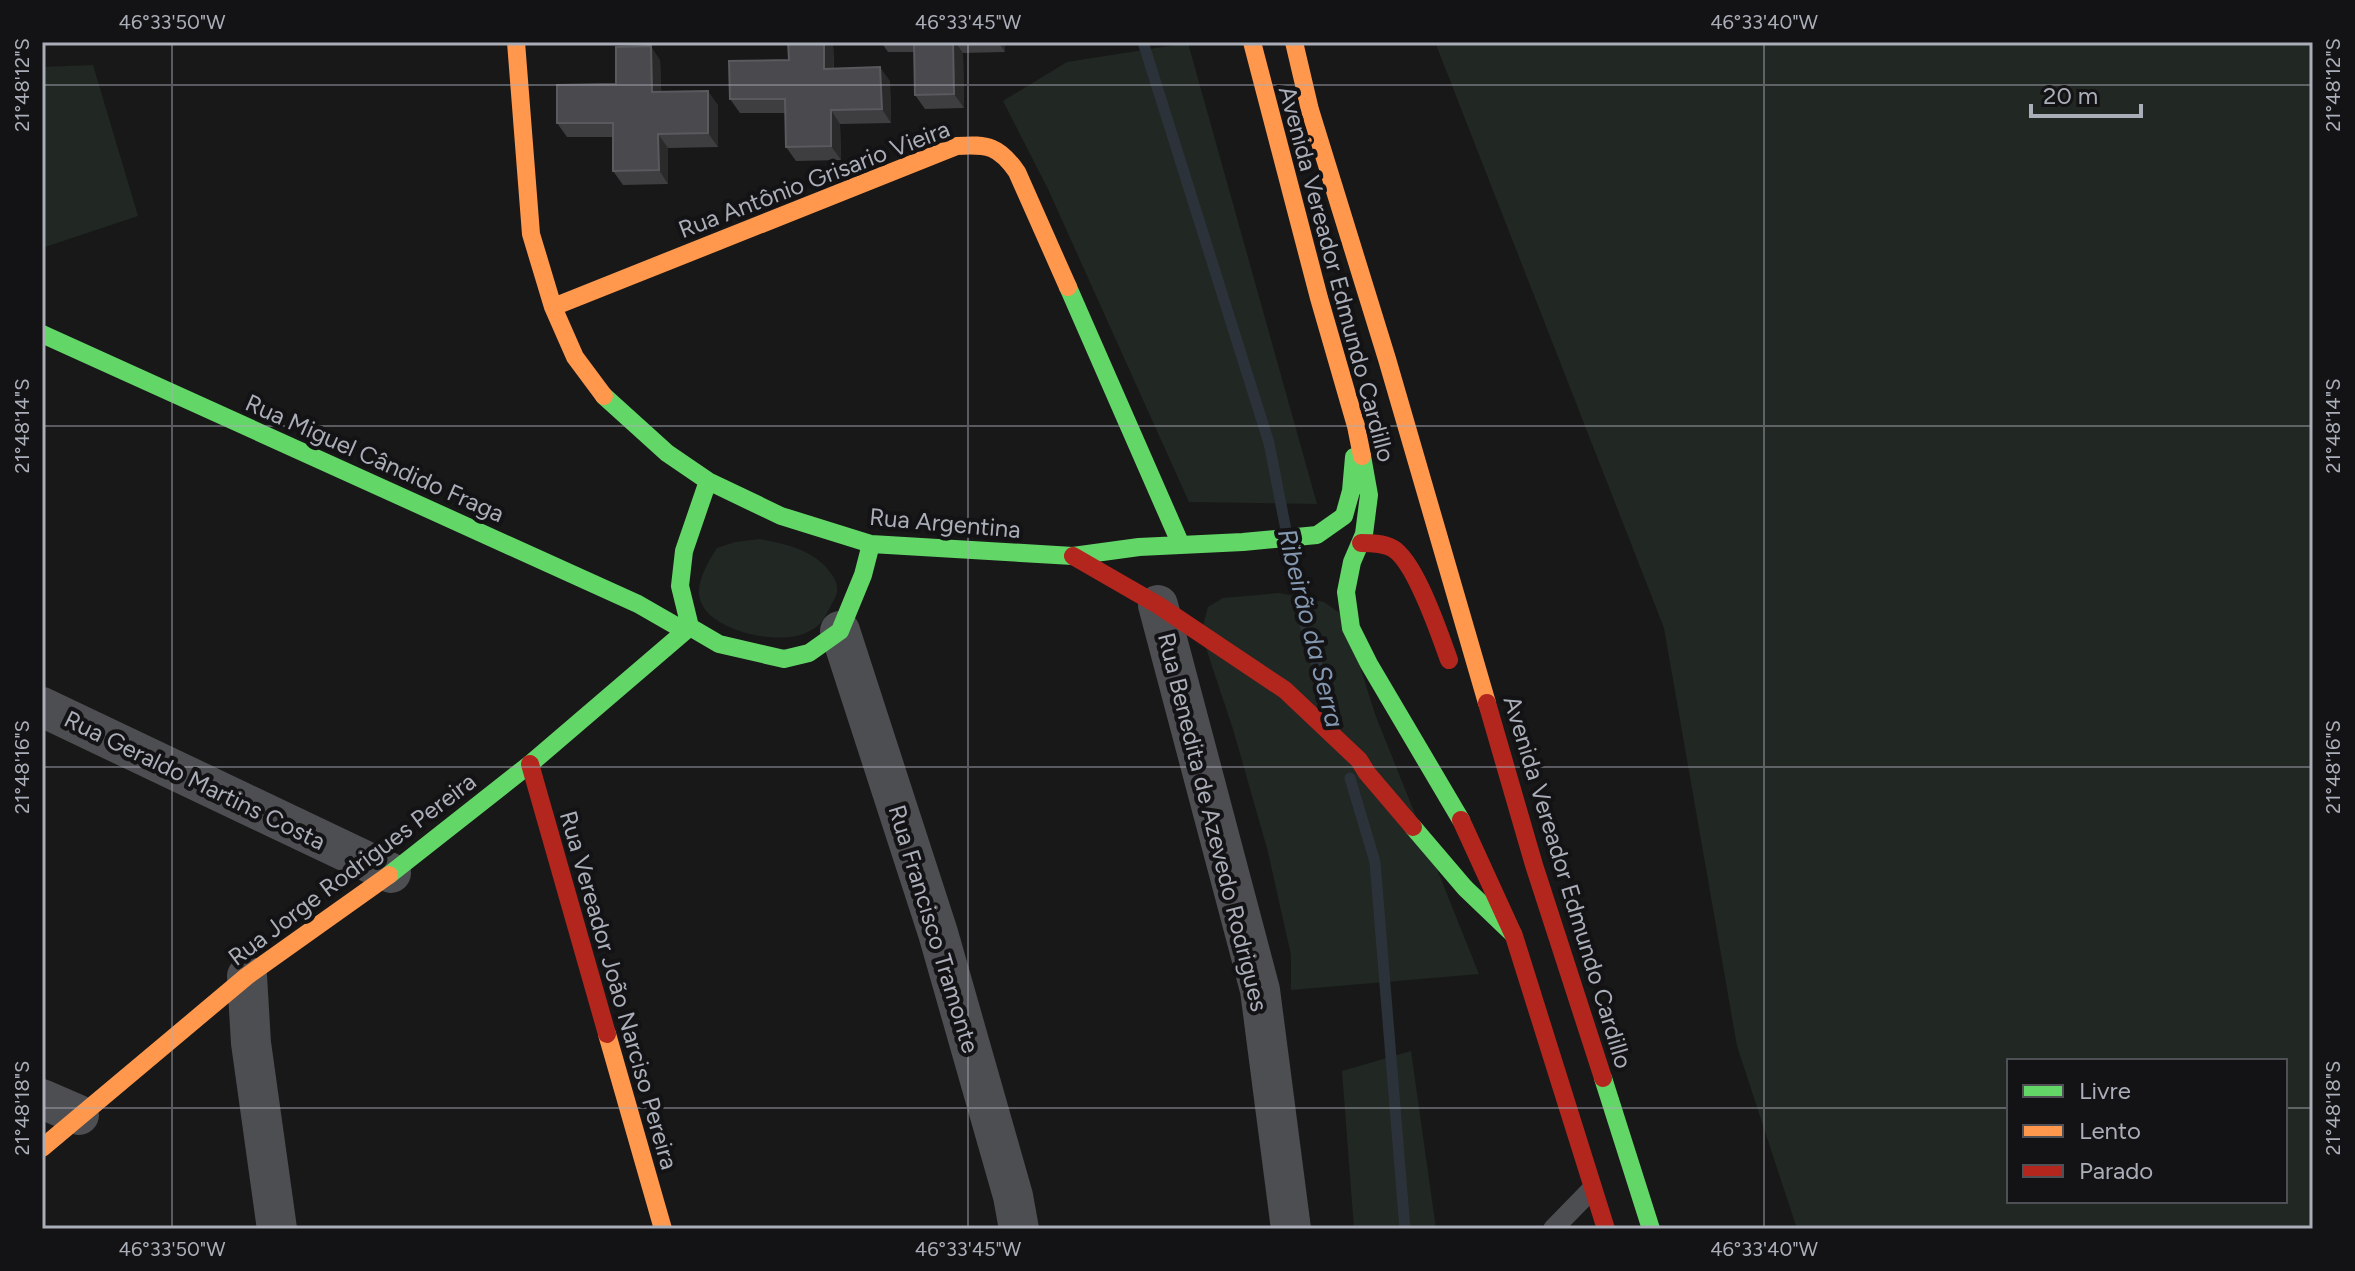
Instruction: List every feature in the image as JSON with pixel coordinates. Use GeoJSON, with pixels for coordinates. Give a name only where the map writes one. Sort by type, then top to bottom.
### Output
{"type":"FeatureCollection","features":[{"type":"Feature","properties":{"kind":"street","name":"Rua Argentina"},"geometry":{"type":"LineString","coordinates":[[516,42],[531,234],[553,307],[575,357],[600,392],[667,453],[708,481],[781,516],[871,544],[1073,556],[1139,547],[1317,535],[1344,516],[1351,491],[1356,426]]}},
{"type":"Feature","properties":{"kind":"street","name":"Avenida Vereador Edmundo Cardillo"},"geometry":{"type":"LineString","coordinates":[[1252,42],[1356,426],[1369,495],[1361,543],[1352,562],[1346,592],[1351,628],[1369,664],[1456,809],[1514,936],[1606,1229]]}},
{"type":"Feature","properties":{"kind":"street","name":"Avenida Vereador Edmundo Cardillo"},"geometry":{"type":"LineString","coordinates":[[1294,42],[1310,110],[1387,359],[1534,865],[1651,1229]]}},
{"type":"Feature","properties":{"kind":"street","name":"Rua Antônio Grisario Vieira"},"geometry":{"type":"LineString","coordinates":[[553,307],[957,146],[980,144],[1004,152],[1017,172],[1181,545]]}},
{"type":"Feature","properties":{"kind":"street","name":"Rua Miguel Cândido Fraga"},"geometry":{"type":"LineString","coordinates":[[42,334],[687,629]]}},
{"type":"Feature","properties":{"kind":"street"},"geometry":{"type":"LineString","coordinates":[[708,481],[684,551],[680,586],[687,629],[719,644],[784,659],[809,653],[840,631],[863,575],[871,544]]}},
{"type":"Feature","properties":{"kind":"street"},"geometry":{"type":"LineString","coordinates":[[1361,543],[1384,545],[1396,550],[1408,565],[1454,670]]}},
{"type":"Feature","properties":{"kind":"street","name":"Rua Argentina"},"geometry":{"type":"LineString","coordinates":[[1073,556],[1158,605],[1285,690],[1359,760],[1465,888],[1514,936]]}},
{"type":"Feature","properties":{"kind":"street","name":"Rua Benedita de Azevedo Rodrigues"},"geometry":{"type":"LineString","coordinates":[[1158,605],[1260,990],[1291,1229]]}},
{"type":"Feature","properties":{"kind":"street","name":"Rua Jorge Rodrigues Pereira"},"geometry":{"type":"LineString","coordinates":[[42,1148],[247,976],[391,873],[530,764],[687,629]]}},
{"type":"Feature","properties":{"kind":"street","name":"Rua Francisco Tramonte"},"geometry":{"type":"LineString","coordinates":[[840,631],[938,933],[1013,1196],[1019,1229]]}},
{"type":"Feature","properties":{"kind":"street","name":"Rua Geraldo Martins Costa"},"geometry":{"type":"LineString","coordinates":[[42,707],[391,873]]}},
{"type":"Feature","properties":{"kind":"street"},"geometry":{"type":"LineString","coordinates":[[1471,712],[1534,865]]}},
{"type":"Feature","properties":{"kind":"street","name":"Rua Vereador João Narciso Pereira"},"geometry":{"type":"LineString","coordinates":[[530,764],[663,1229]]}},
{"type":"Feature","properties":{"kind":"street"},"geometry":{"type":"LineString","coordinates":[[247,976],[251,1043],[277,1229]]}},
{"type":"Feature","properties":{"kind":"street"},"geometry":{"type":"LineString","coordinates":[[42,1099],[79,1115]]}},
{"type":"Feature","properties":{"kind":"lane"},"geometry":{"type":"LineString","coordinates":[[1553,1229],[1592,1189]]}},
{"type":"Feature","properties":{"kind":"shaded area"},"geometry":{"type":"Polygon","coordinates":[[[1435,42],[2313,42],[2313,1229],[1797,1229],[1737,1046],[1664,628],[1435,42]]]}},
{"type":"Feature","properties":{"kind":"shaded area"},"geometry":{"type":"Polygon","coordinates":[[[1188,43],[1317,504],[1189,502],[1048,189],[1003,101],[1067,62],[1188,43]]]}},
{"type":"Feature","properties":{"kind":"shaded area"},"geometry":{"type":"Polygon","coordinates":[[[93,65],[138,216],[42,248],[42,67],[93,65]]]}},
{"type":"Feature","properties":{"kind":"shaded area"},"geometry":{"type":"Polygon","coordinates":[[[760,539],[804,551],[826,567],[833,577],[837,585],[836,595],[824,619],[814,629],[791,637],[759,636],[726,625],[703,607],[699,594],[700,582],[717,548],[760,539]]]}},
{"type":"Feature","properties":{"kind":"shaded area"},"geometry":{"type":"Polygon","coordinates":[[[1279,593],[1324,602],[1344,616],[1375,714],[1479,974],[1291,990],[1291,955],[1268,852],[1233,729],[1201,633],[1208,607],[1223,598],[1279,593]]]}},
{"type":"Feature","properties":{"kind":"shaded area"},"geometry":{"type":"Polygon","coordinates":[[[1411,1051],[1436,1229],[1354,1229],[1342,1071],[1411,1051]]]}},
{"type":"Feature","properties":{"kind":"building"},"geometry":{"type":"Polygon","coordinates":[[[788,42],[824,42],[824,69],[880,67],[882,109],[831,110],[831,146],[786,147],[785,99],[730,99],[729,61],[789,60],[788,42]]]}},
{"type":"Feature","properties":{"kind":"building"},"geometry":{"type":"Polygon","coordinates":[[[914,42],[953,42],[954,94],[915,95],[914,42]]]}},
{"type":"Feature","properties":{"kind":"building"},"geometry":{"type":"Polygon","coordinates":[[[651,46],[652,92],[708,91],[708,133],[658,134],[659,170],[613,171],[613,123],[557,123],[557,85],[616,84],[616,47],[651,46]]]}},
{"type":"Feature","properties":{"kind":"waterway","name":"Ribeirão da Serra"},"geometry":{"type":"LineString","coordinates":[[1143,42],[1269,443],[1286,530]]}},
{"type":"Feature","properties":{"kind":"waterway","name":"Ribeirão da Serra"},"geometry":{"type":"LineString","coordinates":[[1289,547],[1303,618],[1331,712]]}},
{"type":"Feature","properties":{"kind":"waterway","name":"Ribeirão da Serra"},"geometry":{"type":"LineString","coordinates":[[1350,778],[1375,862],[1405,1229]]}},
{"type":"Feature","properties":{"kind":"traffic: fast"},"geometry":{"type":"LineString","coordinates":[[1068,287],[1181,545]]}},
{"type":"Feature","properties":{"kind":"traffic: fast"},"geometry":{"type":"LineString","coordinates":[[42,334],[638,604],[685,631]]}},
{"type":"Feature","properties":{"kind":"traffic: fast"},"geometry":{"type":"LineString","coordinates":[[604,396],[667,453],[708,481],[781,516],[871,544],[1073,556],[1139,547],[1317,535],[1344,516],[1351,491],[1354,457]]}},
{"type":"Feature","properties":{"kind":"traffic: fast"},"geometry":{"type":"LineString","coordinates":[[1362,456],[1369,495],[1364,534],[1352,562],[1346,592],[1351,628],[1461,820]]}},
{"type":"Feature","properties":{"kind":"traffic: fast"},"geometry":{"type":"LineString","coordinates":[[708,481],[684,551],[680,586],[690,627],[719,644],[784,659],[809,653],[840,631],[863,575],[871,544]]}},
{"type":"Feature","properties":{"kind":"traffic: fast"},"geometry":{"type":"LineString","coordinates":[[389,875],[530,764],[690,627]]}},
{"type":"Feature","properties":{"kind":"traffic: fast"},"geometry":{"type":"LineString","coordinates":[[1413,827],[1465,888],[1513,934]]}},
{"type":"Feature","properties":{"kind":"traffic: fast"},"geometry":{"type":"LineString","coordinates":[[1603,1078],[1651,1229]]}},
{"type":"Feature","properties":{"kind":"traffic: slow"},"geometry":{"type":"LineString","coordinates":[[516,42],[531,234],[553,307],[575,357],[604,396]]}},
{"type":"Feature","properties":{"kind":"traffic: slow"},"geometry":{"type":"LineString","coordinates":[[1252,42],[1362,456]]}},
{"type":"Feature","properties":{"kind":"traffic: slow"},"geometry":{"type":"LineString","coordinates":[[1294,42],[1310,110],[1387,359],[1487,703]]}},
{"type":"Feature","properties":{"kind":"traffic: slow"},"geometry":{"type":"LineString","coordinates":[[553,307],[957,146],[968,145],[992,148],[1017,172],[1068,287]]}},
{"type":"Feature","properties":{"kind":"traffic: slow"},"geometry":{"type":"LineString","coordinates":[[42,1148],[247,976],[389,875]]}},
{"type":"Feature","properties":{"kind":"traffic: slow"},"geometry":{"type":"LineString","coordinates":[[607,1034],[663,1229]]}},
{"type":"Feature","properties":{"kind":"traffic: jam"},"geometry":{"type":"LineString","coordinates":[[1361,543],[1385,545],[1401,555],[1426,599],[1449,660]]}},
{"type":"Feature","properties":{"kind":"traffic: jam"},"geometry":{"type":"LineString","coordinates":[[1073,556],[1158,605],[1285,690],[1359,760],[1413,827]]}},
{"type":"Feature","properties":{"kind":"traffic: jam"},"geometry":{"type":"LineString","coordinates":[[1487,703],[1534,865],[1603,1078]]}},
{"type":"Feature","properties":{"kind":"traffic: jam"},"geometry":{"type":"LineString","coordinates":[[530,764],[607,1034]]}},
{"type":"Feature","properties":{"kind":"traffic: jam"},"geometry":{"type":"LineString","coordinates":[[1461,820],[1514,936],[1606,1229]]}}]}
